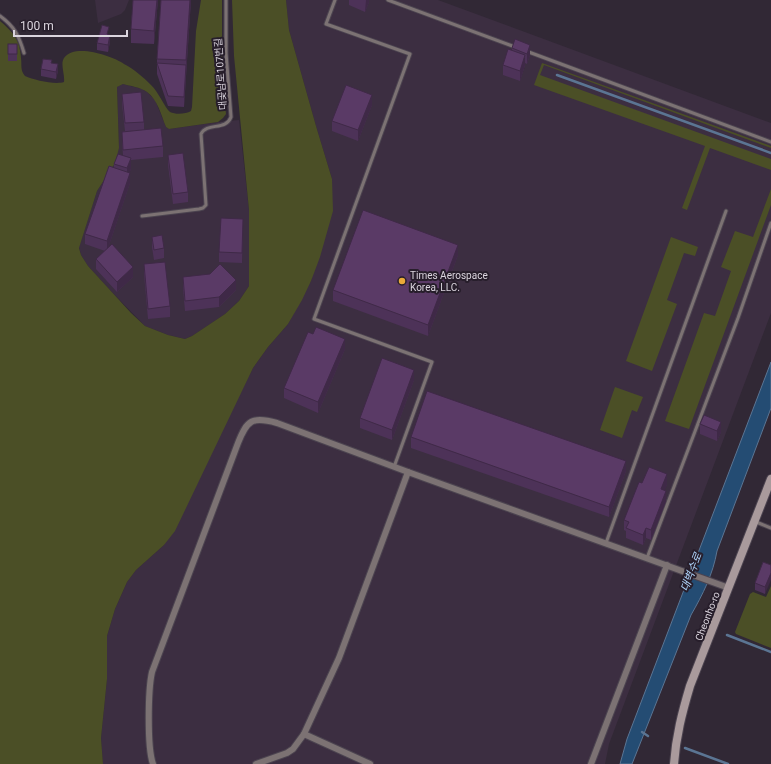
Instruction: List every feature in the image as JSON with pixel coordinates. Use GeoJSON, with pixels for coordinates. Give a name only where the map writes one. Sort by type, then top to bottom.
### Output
{"type":"FeatureCollection","features":[{"type":"Feature","properties":{"kind":"street"},"geometry":{"type":"LineString","coordinates":[[153,764],[150,752],[149,694],[152,672],[238,443],[246,426],[255,420],[268,420],[729,588]]}},
{"type":"Feature","properties":{"kind":"street"},"geometry":{"type":"LineString","coordinates":[[256,764],[287,753],[293,749],[304,734],[339,658],[408,472]]}},
{"type":"Feature","properties":{"kind":"street","name":"Cheonho-ro"},"geometry":{"type":"LineString","coordinates":[[674,764],[676,740],[680,720],[690,686],[771,479]]}},
{"type":"Feature","properties":{"kind":"street"},"geometry":{"type":"LineString","coordinates":[[590,764],[667,565]]}},
{"type":"Feature","properties":{"kind":"street"},"geometry":{"type":"LineString","coordinates":[[304,734],[370,764]]}},
{"type":"Feature","properties":{"kind":"street"},"geometry":{"type":"LineString","coordinates":[[670,764],[676,740]]}},
{"type":"Feature","properties":{"kind":"street"},"geometry":{"type":"LineString","coordinates":[[676,740],[679,764]]}},
{"type":"Feature","properties":{"kind":"lane","name":"대곶남로107번길"},"geometry":{"type":"LineString","coordinates":[[142,216],[199,209],[206,205],[201,134],[206,128],[227,123],[231,117],[226,53],[226,0]]}},
{"type":"Feature","properties":{"kind":"lane"},"geometry":{"type":"LineString","coordinates":[[335,0],[326,24],[410,54],[314,319],[432,362],[394,467]]}},
{"type":"Feature","properties":{"kind":"lane"},"geometry":{"type":"LineString","coordinates":[[388,0],[771,142]]}},
{"type":"Feature","properties":{"kind":"lane"},"geometry":{"type":"LineString","coordinates":[[0,16],[18,33],[24,53]]}},
{"type":"Feature","properties":{"kind":"lane"},"geometry":{"type":"LineString","coordinates":[[606,543],[726,211]]}},
{"type":"Feature","properties":{"kind":"lane"},"geometry":{"type":"LineString","coordinates":[[647,558],[735,325],[771,223]]}},
{"type":"Feature","properties":{"kind":"lane"},"geometry":{"type":"LineString","coordinates":[[755,522],[771,528]]}},
{"type":"Feature","properties":{"kind":"shaded area"},"geometry":{"type":"Polygon","coordinates":[[[95,0],[129,0],[125,10],[121,14],[98,23],[95,0]]]}},
{"type":"Feature","properties":{"kind":"shaded area"},"geometry":{"type":"Polygon","coordinates":[[[286,0],[438,0],[771,123],[771,313],[609,744],[605,764],[103,764],[101,738],[107,679],[107,636],[115,609],[127,582],[136,570],[164,545],[253,368],[268,347],[288,324],[311,281],[332,179],[289,30],[286,0]]]}},
{"type":"Feature","properties":{"kind":"shaded area"},"geometry":{"type":"Polygon","coordinates":[[[123,84],[142,89],[147,92],[155,100],[166,127],[169,129],[239,120],[249,210],[249,286],[239,301],[225,314],[185,339],[168,335],[145,326],[88,266],[81,255],[79,247],[97,191],[108,174],[119,148],[117,87],[123,84]]]}},
{"type":"Feature","properties":{"kind":"green space"},"geometry":{"type":"Polygon","coordinates":[[[201,0],[222,0],[222,77],[226,114],[218,122],[169,129],[166,127],[157,103],[151,95],[144,90],[123,84],[117,87],[119,148],[115,163],[97,191],[79,248],[81,255],[88,266],[145,326],[168,335],[185,339],[225,314],[239,301],[249,286],[249,210],[234,56],[232,0],[286,0],[289,30],[332,179],[333,211],[320,257],[302,300],[288,324],[268,347],[253,368],[175,531],[164,545],[136,570],[127,582],[115,609],[107,636],[107,679],[101,738],[103,764],[0,764],[0,21],[9,29],[17,41],[22,70],[25,76],[44,82],[64,82],[62,63],[64,58],[76,51],[94,52],[128,66],[154,88],[170,112],[181,114],[191,111],[192,107],[196,31],[201,0]]]}},
{"type":"Feature","properties":{"kind":"green space"},"geometry":{"type":"Polygon","coordinates":[[[542,63],[771,146],[771,148],[544,65],[540,75],[771,159],[771,170],[710,148],[687,210],[682,208],[705,146],[534,85],[542,63]]]}},
{"type":"Feature","properties":{"kind":"green space"},"geometry":{"type":"Polygon","coordinates":[[[771,189],[771,205],[689,429],[665,421],[704,313],[715,316],[731,271],[721,267],[735,231],[753,237],[771,189]]]}},
{"type":"Feature","properties":{"kind":"green space"},"geometry":{"type":"Polygon","coordinates":[[[671,237],[698,247],[695,256],[684,253],[667,300],[677,304],[652,371],[626,361],[671,237]]]}},
{"type":"Feature","properties":{"kind":"green space"},"geometry":{"type":"Polygon","coordinates":[[[615,387],[643,397],[637,412],[632,410],[622,438],[600,430],[615,387]]]}},
{"type":"Feature","properties":{"kind":"green space"},"geometry":{"type":"Polygon","coordinates":[[[771,586],[771,648],[736,634],[735,632],[750,594],[753,592],[766,597],[771,586]]]}},
{"type":"Feature","properties":{"kind":"water","name":"대벽수로"},"geometry":{"type":"Polygon","coordinates":[[[771,362],[771,408],[717,551],[710,576],[691,615],[632,764],[620,764],[627,739],[771,362]]]}},
{"type":"Feature","properties":{"kind":"building"},"geometry":{"type":"Polygon","coordinates":[[[133,0],[157,0],[154,31],[131,29],[133,0]]]}},
{"type":"Feature","properties":{"kind":"building"},"geometry":{"type":"Polygon","coordinates":[[[161,0],[190,0],[186,60],[157,59],[161,0]]]}},
{"type":"Feature","properties":{"kind":"building"},"geometry":{"type":"Polygon","coordinates":[[[102,25],[109,27],[107,34],[110,35],[108,45],[97,43],[102,25]]]}},
{"type":"Feature","properties":{"kind":"building"},"geometry":{"type":"Polygon","coordinates":[[[515,39],[530,45],[527,54],[512,48],[515,39]]]}},
{"type":"Feature","properties":{"kind":"building"},"geometry":{"type":"Polygon","coordinates":[[[8,44],[17,44],[17,54],[8,54],[8,44]]]}},
{"type":"Feature","properties":{"kind":"building"},"geometry":{"type":"Polygon","coordinates":[[[508,49],[525,55],[520,71],[503,65],[508,49]]]}},
{"type":"Feature","properties":{"kind":"building"},"geometry":{"type":"Polygon","coordinates":[[[43,59],[52,60],[51,63],[58,64],[56,72],[41,69],[43,59]]]}},
{"type":"Feature","properties":{"kind":"building"},"geometry":{"type":"Polygon","coordinates":[[[157,63],[186,65],[184,97],[168,96],[157,63]]]}},
{"type":"Feature","properties":{"kind":"building"},"geometry":{"type":"Polygon","coordinates":[[[346,85],[372,95],[358,130],[332,121],[346,85]]]}},
{"type":"Feature","properties":{"kind":"building"},"geometry":{"type":"Polygon","coordinates":[[[141,92],[144,122],[125,123],[122,94],[141,92]]]}},
{"type":"Feature","properties":{"kind":"building"},"geometry":{"type":"Polygon","coordinates":[[[161,128],[163,146],[123,150],[122,132],[161,128]]]}},
{"type":"Feature","properties":{"kind":"building"},"geometry":{"type":"Polygon","coordinates":[[[183,153],[188,192],[173,194],[168,155],[183,153]]]}},
{"type":"Feature","properties":{"kind":"building"},"geometry":{"type":"Polygon","coordinates":[[[118,154],[131,158],[127,168],[114,164],[118,154]]]}},
{"type":"Feature","properties":{"kind":"building"},"geometry":{"type":"Polygon","coordinates":[[[109,166],[130,173],[107,241],[85,234],[109,166]]]}},
{"type":"Feature","properties":{"kind":"building"},"geometry":{"type":"Polygon","coordinates":[[[363,210],[458,245],[428,325],[333,290],[363,210]]]}},
{"type":"Feature","properties":{"kind":"building"},"geometry":{"type":"Polygon","coordinates":[[[221,218],[243,219],[242,253],[219,252],[221,218]]]}},
{"type":"Feature","properties":{"kind":"building"},"geometry":{"type":"Polygon","coordinates":[[[162,235],[164,248],[154,250],[152,237],[162,235]]]}},
{"type":"Feature","properties":{"kind":"building"},"geometry":{"type":"Polygon","coordinates":[[[112,244],[133,267],[117,282],[96,259],[112,244]]]}},
{"type":"Feature","properties":{"kind":"building"},"geometry":{"type":"Polygon","coordinates":[[[165,262],[170,306],[148,309],[144,264],[165,262]]]}},
{"type":"Feature","properties":{"kind":"building"},"geometry":{"type":"Polygon","coordinates":[[[220,264],[236,280],[219,297],[185,301],[183,277],[210,274],[220,264]]]}},
{"type":"Feature","properties":{"kind":"building"},"geometry":{"type":"Polygon","coordinates":[[[316,327],[345,339],[318,402],[284,388],[308,332],[313,334],[316,327]]]}},
{"type":"Feature","properties":{"kind":"building"},"geometry":{"type":"Polygon","coordinates":[[[382,358],[414,370],[392,430],[360,418],[382,358]]]}},
{"type":"Feature","properties":{"kind":"building"},"geometry":{"type":"Polygon","coordinates":[[[427,391],[626,461],[609,507],[411,437],[427,391]]]}},
{"type":"Feature","properties":{"kind":"building"},"geometry":{"type":"Polygon","coordinates":[[[704,415],[721,422],[717,431],[700,424],[704,415]]]}},
{"type":"Feature","properties":{"kind":"building"},"geometry":{"type":"Polygon","coordinates":[[[649,467],[667,474],[661,489],[666,491],[651,530],[646,528],[643,535],[626,528],[629,522],[624,520],[639,482],[642,483],[649,467]]]}},
{"type":"Feature","properties":{"kind":"building"},"geometry":{"type":"Polygon","coordinates":[[[763,562],[771,565],[771,573],[765,587],[755,583],[763,562]]]}},
{"type":"Feature","properties":{"kind":"waterway"},"geometry":{"type":"LineString","coordinates":[[557,75],[771,153]]}},
{"type":"Feature","properties":{"kind":"waterway"},"geometry":{"type":"LineString","coordinates":[[727,635],[771,652]]}},
{"type":"Feature","properties":{"kind":"waterway"},"geometry":{"type":"LineString","coordinates":[[642,732],[648,736]]}},
{"type":"Feature","properties":{"kind":"waterway"},"geometry":{"type":"LineString","coordinates":[[685,748],[728,764]]}},
{"type":"Feature","properties":{"kind":"place","name":"Times Aerospace Korea, LLC."},"geometry":{"type":"Point","coordinates":[402,281]}}]}
